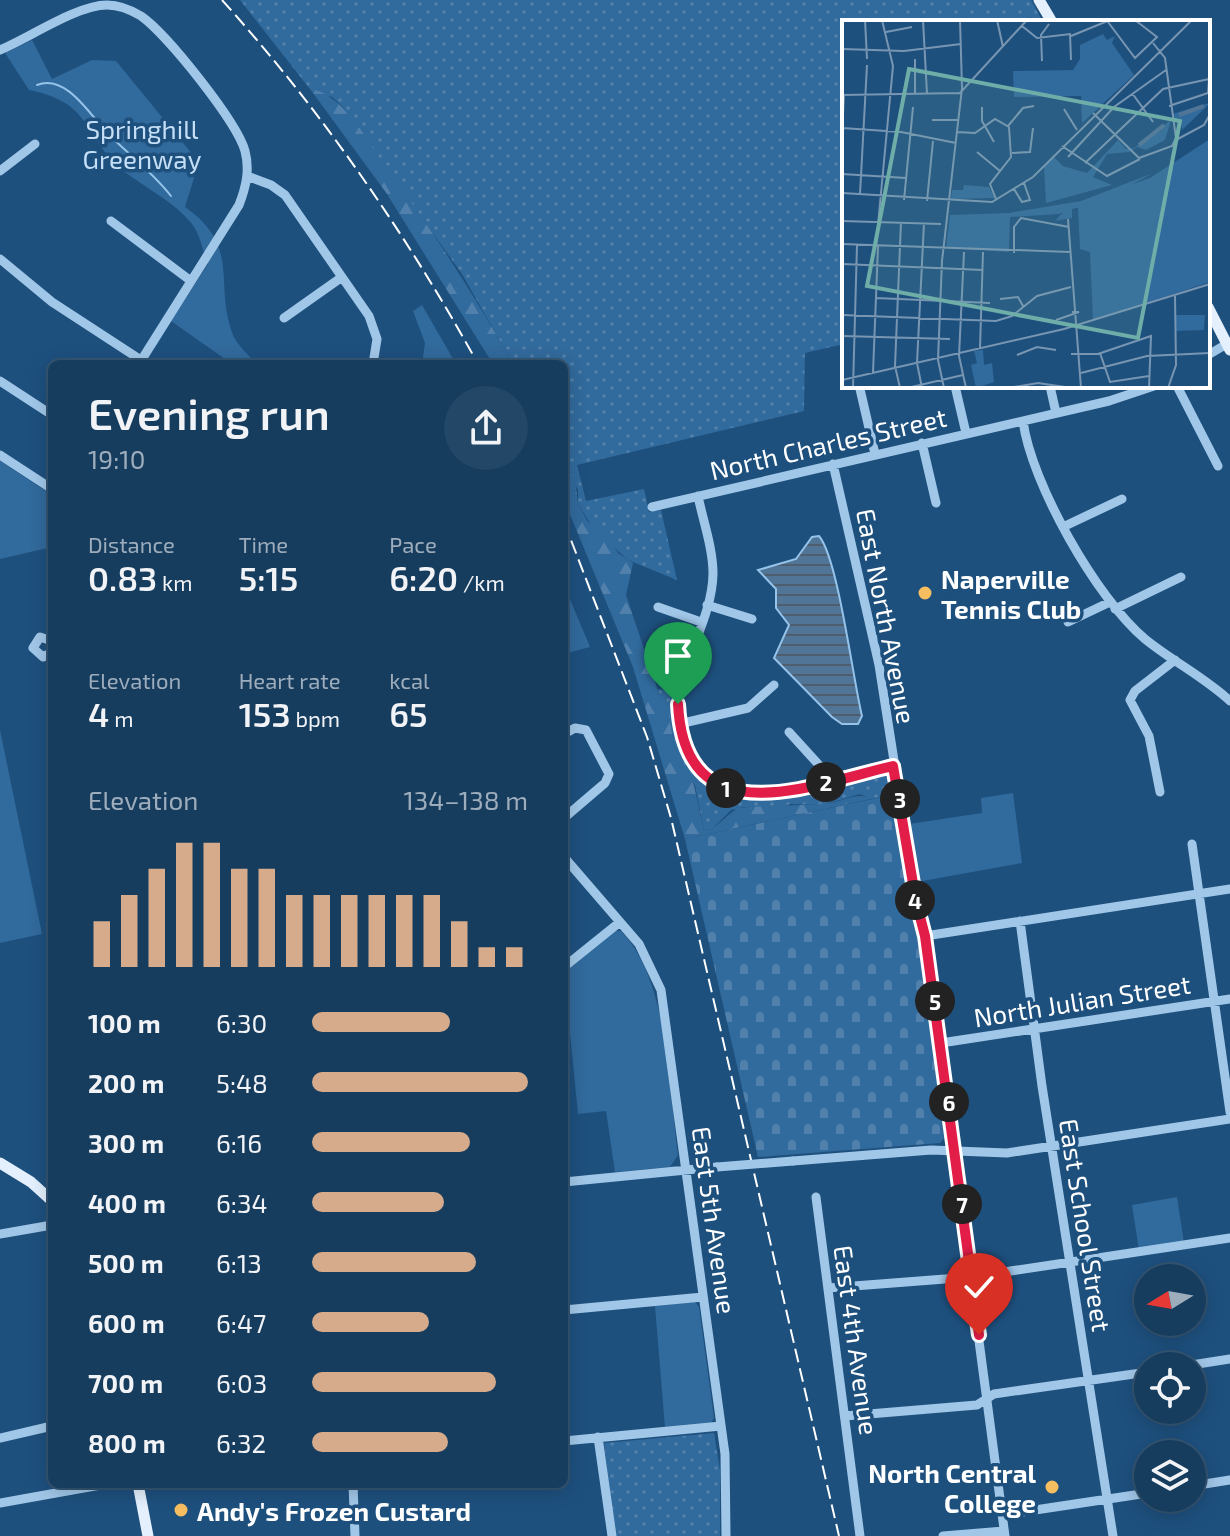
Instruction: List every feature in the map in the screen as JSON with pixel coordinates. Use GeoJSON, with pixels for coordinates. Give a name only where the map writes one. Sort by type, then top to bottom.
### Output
{"type":"FeatureCollection","features":[{"type":"Feature","properties":{"kind":"main road"},"geometry":{"type":"LineString","coordinates":[[1039,0],[1051,20]]}},
{"type":"Feature","properties":{"kind":"main road"},"geometry":{"type":"LineString","coordinates":[[1210,311],[1229,345]]}},
{"type":"Feature","properties":{"kind":"main road"},"geometry":{"type":"LineString","coordinates":[[0,1163],[31,1182],[48,1197]]}},
{"type":"Feature","properties":{"kind":"main road"},"geometry":{"type":"LineString","coordinates":[[139,1488],[148,1536]]}},
{"type":"Feature","properties":{"kind":"street"},"geometry":{"type":"LineString","coordinates":[[0,50],[105,3],[143,17],[237,130],[246,158],[247,176],[236,211],[144,360]]}},
{"type":"Feature","properties":{"kind":"street"},"geometry":{"type":"LineString","coordinates":[[0,171],[35,144]]}},
{"type":"Feature","properties":{"kind":"street"},"geometry":{"type":"LineString","coordinates":[[247,176],[271,185],[285,195],[342,277],[376,331],[374,360]]}},
{"type":"Feature","properties":{"kind":"street"},"geometry":{"type":"LineString","coordinates":[[111,221],[191,281]]}},
{"type":"Feature","properties":{"kind":"street"},"geometry":{"type":"LineString","coordinates":[[0,259],[52,302],[138,360]]}},
{"type":"Feature","properties":{"kind":"street"},"geometry":{"type":"LineString","coordinates":[[284,318],[342,277]]}},
{"type":"Feature","properties":{"kind":"street"},"geometry":{"type":"LineString","coordinates":[[1210,354],[1229,345]]}},
{"type":"Feature","properties":{"kind":"street"},"geometry":{"type":"LineString","coordinates":[[0,381],[48,412]]}},
{"type":"Feature","properties":{"kind":"street"},"geometry":{"type":"LineString","coordinates":[[955,388],[966,433]]}},
{"type":"Feature","properties":{"kind":"street"},"geometry":{"type":"LineString","coordinates":[[1050,388],[1056,413]]}},
{"type":"Feature","properties":{"kind":"street","name":"North Charles Street"},"geometry":{"type":"LineString","coordinates":[[652,507],[1023,421],[1147,388]]}},
{"type":"Feature","properties":{"kind":"street"},"geometry":{"type":"LineString","coordinates":[[1178,388],[1218,466]]}},
{"type":"Feature","properties":{"kind":"street"},"geometry":{"type":"LineString","coordinates":[[860,389],[875,454]]}},
{"type":"Feature","properties":{"kind":"street"},"geometry":{"type":"LineString","coordinates":[[1023,421],[1034,463],[1065,526],[1113,605],[1144,638],[1230,701]]}},
{"type":"Feature","properties":{"kind":"street"},"geometry":{"type":"LineString","coordinates":[[922,443],[936,503]]}},
{"type":"Feature","properties":{"kind":"street"},"geometry":{"type":"LineString","coordinates":[[0,455],[48,487]]}},
{"type":"Feature","properties":{"kind":"street","name":"East North Avenue"},"geometry":{"type":"LineString","coordinates":[[833,464],[879,665],[893,766],[925,936],[1004,1533]]}},
{"type":"Feature","properties":{"kind":"street"},"geometry":{"type":"LineString","coordinates":[[698,496],[712,560],[707,605],[681,691],[679,724],[698,765],[710,779],[727,789],[763,795],[893,766]]}},
{"type":"Feature","properties":{"kind":"street"},"geometry":{"type":"LineString","coordinates":[[1065,526],[1122,499]]}},
{"type":"Feature","properties":{"kind":"street"},"geometry":{"type":"LineString","coordinates":[[1068,622],[1181,577]]}},
{"type":"Feature","properties":{"kind":"street"},"geometry":{"type":"LineString","coordinates":[[707,605],[752,619]]}},
{"type":"Feature","properties":{"kind":"street"},"geometry":{"type":"LineString","coordinates":[[658,607],[701,622]]}},
{"type":"Feature","properties":{"kind":"street"},"geometry":{"type":"LineString","coordinates":[[48,640],[40,637],[33,648],[43,657],[48,654]]}},
{"type":"Feature","properties":{"kind":"street"},"geometry":{"type":"LineString","coordinates":[[1160,792],[1149,736],[1130,700],[1135,691],[1160,675],[1175,660]]}},
{"type":"Feature","properties":{"kind":"street"},"geometry":{"type":"LineString","coordinates":[[679,724],[748,708],[774,685]]}},
{"type":"Feature","properties":{"kind":"street"},"geometry":{"type":"LineString","coordinates":[[568,732],[575,728],[586,730],[609,774],[605,783],[568,815]]}},
{"type":"Feature","properties":{"kind":"street"},"geometry":{"type":"LineString","coordinates":[[789,732],[819,765],[824,782]]}},
{"type":"Feature","properties":{"kind":"street"},"geometry":{"type":"LineString","coordinates":[[1192,844],[1230,1112]]}},
{"type":"Feature","properties":{"kind":"street","name":"East 5th Avenue"},"geometry":{"type":"LineString","coordinates":[[568,862],[645,953],[661,990],[721,1426],[727,1489],[726,1536]]}},
{"type":"Feature","properties":{"kind":"street"},"geometry":{"type":"LineString","coordinates":[[925,936],[1230,889]]}},
{"type":"Feature","properties":{"kind":"street","name":"East School Street"},"geometry":{"type":"LineString","coordinates":[[1020,921],[1051,1146],[1113,1536]]}},
{"type":"Feature","properties":{"kind":"street"},"geometry":{"type":"LineString","coordinates":[[568,964],[620,922]]}},
{"type":"Feature","properties":{"kind":"street","name":"North Julian Street"},"geometry":{"type":"LineString","coordinates":[[941,1043],[1230,999]]}},
{"type":"Feature","properties":{"kind":"street"},"geometry":{"type":"LineString","coordinates":[[568,1182],[793,1161],[955,1151],[1007,1153],[1230,1119]]}},
{"type":"Feature","properties":{"kind":"street","name":"East 4th Avenue"},"geometry":{"type":"LineString","coordinates":[[816,1197],[860,1536]]}},
{"type":"Feature","properties":{"kind":"street"},"geometry":{"type":"LineString","coordinates":[[0,1234],[48,1226]]}},
{"type":"Feature","properties":{"kind":"street"},"geometry":{"type":"LineString","coordinates":[[828,1288],[971,1277],[1230,1238]]}},
{"type":"Feature","properties":{"kind":"street"},"geometry":{"type":"LineString","coordinates":[[568,1310],[703,1297]]}},
{"type":"Feature","properties":{"kind":"street"},"geometry":{"type":"LineString","coordinates":[[1206,1363],[1230,1359]]}},
{"type":"Feature","properties":{"kind":"street"},"geometry":{"type":"LineString","coordinates":[[845,1416],[977,1405],[994,1394],[1134,1374]]}},
{"type":"Feature","properties":{"kind":"street"},"geometry":{"type":"LineString","coordinates":[[568,1441],[721,1426]]}},
{"type":"Feature","properties":{"kind":"street"},"geometry":{"type":"LineString","coordinates":[[0,1438],[48,1427]]}},
{"type":"Feature","properties":{"kind":"street"},"geometry":{"type":"LineString","coordinates":[[598,1437],[612,1536]]}},
{"type":"Feature","properties":{"kind":"street"},"geometry":{"type":"LineString","coordinates":[[1206,1484],[1230,1480]]}},
{"type":"Feature","properties":{"kind":"street"},"geometry":{"type":"LineString","coordinates":[[0,1503],[84,1488]]}},
{"type":"Feature","properties":{"kind":"street"},"geometry":{"type":"LineString","coordinates":[[353,1488],[355,1536]]}},
{"type":"Feature","properties":{"kind":"street"},"geometry":{"type":"LineString","coordinates":[[1002,1515],[1134,1495]]}},
{"type":"Feature","properties":{"kind":"street"},"geometry":{"type":"LineString","coordinates":[[943,1536],[1004,1533]]}},
{"type":"Feature","properties":{"kind":"green space"},"geometry":{"type":"Polygon","coordinates":[[[240,0],[1031,0],[1042,20],[842,20],[842,344],[805,353],[804,411],[577,465],[586,501],[644,489],[649,512],[661,510],[677,580],[628,560],[593,528],[578,504],[578,490],[568,470],[568,360],[511,360],[462,274],[342,106],[332,97],[313,93],[240,0]]]}},
{"type":"Feature","properties":{"kind":"green space","name":"Springhill Greenway"},"geometry":{"type":"Polygon","coordinates":[[[32,40],[52,79],[92,60],[116,61],[193,155],[194,178],[185,207],[214,236],[223,266],[225,298],[233,335],[252,360],[226,360],[171,321],[208,264],[192,224],[175,207],[119,167],[75,111],[49,96],[29,90],[5,53],[32,40]]]}},
{"type":"Feature","properties":{"kind":"green space"},"geometry":{"type":"Polygon","coordinates":[[[319,91],[339,104],[362,132],[451,262],[511,360],[491,360],[387,194],[313,93],[319,91]]]}},
{"type":"Feature","properties":{"kind":"green space"},"geometry":{"type":"Polygon","coordinates":[[[422,305],[454,360],[423,360],[425,343],[413,311],[422,305]]]}},
{"type":"Feature","properties":{"kind":"green space"},"geometry":{"type":"Polygon","coordinates":[[[0,461],[48,492],[48,548],[0,559],[0,461]]]}},
{"type":"Feature","properties":{"kind":"green space"},"geometry":{"type":"Polygon","coordinates":[[[568,468],[575,478],[578,504],[588,522],[604,531],[618,553],[633,563],[626,595],[657,688],[667,706],[675,749],[692,777],[704,830],[712,829],[737,808],[829,803],[860,796],[871,799],[685,839],[633,667],[568,510],[568,468]]]}},
{"type":"Feature","properties":{"kind":"green space"},"geometry":{"type":"Polygon","coordinates":[[[568,595],[590,647],[568,653],[568,595]]]}},
{"type":"Feature","properties":{"kind":"green space"},"geometry":{"type":"Polygon","coordinates":[[[657,689],[674,691],[676,730],[692,766],[711,784],[733,795],[786,797],[892,772],[896,794],[871,799],[860,794],[823,805],[790,804],[778,809],[744,807],[731,810],[712,829],[704,830],[695,786],[675,749],[668,713],[657,689]]]}},
{"type":"Feature","properties":{"kind":"green space"},"geometry":{"type":"Polygon","coordinates":[[[0,730],[42,934],[0,943],[0,730]]]}},
{"type":"Feature","properties":{"kind":"green space"},"geometry":{"type":"Polygon","coordinates":[[[1013,793],[1022,863],[917,882],[909,824],[982,813],[981,798],[1013,793]]]}},
{"type":"Feature","properties":{"kind":"green space"},"geometry":{"type":"Polygon","coordinates":[[[896,794],[908,855],[944,1138],[940,1143],[758,1157],[685,839],[896,794]]]}},
{"type":"Feature","properties":{"kind":"green space"},"geometry":{"type":"Polygon","coordinates":[[[616,931],[621,931],[637,952],[658,1006],[669,1068],[678,1155],[670,1167],[615,1172],[606,1111],[578,1114],[568,1013],[568,969],[616,931]]]}},
{"type":"Feature","properties":{"kind":"green space"},"geometry":{"type":"Polygon","coordinates":[[[1177,1197],[1184,1243],[1139,1250],[1132,1205],[1177,1197]]]}},
{"type":"Feature","properties":{"kind":"green space"},"geometry":{"type":"Polygon","coordinates":[[[695,1302],[699,1307],[714,1418],[711,1423],[665,1428],[655,1306],[695,1302]]]}},
{"type":"Feature","properties":{"kind":"green space"},"geometry":{"type":"Polygon","coordinates":[[[714,1433],[720,1470],[720,1536],[615,1536],[604,1443],[714,1433]]]}},
{"type":"Feature","properties":{"kind":"shaded area"},"geometry":{"type":"Polygon","coordinates":[[[819,536],[839,593],[862,716],[858,724],[842,724],[832,717],[774,658],[789,625],[776,608],[776,589],[758,570],[796,559],[812,537],[819,536]]]}},
{"type":"Feature","properties":{"kind":"waterway"},"geometry":{"type":"LineString","coordinates":[[37,85],[59,85],[78,99],[109,135],[171,196]]}},
{"type":"Feature","properties":{"kind":"railway"},"geometry":{"type":"LineString","coordinates":[[222,0],[328,129],[392,221],[476,360]]}},
{"type":"Feature","properties":{"kind":"railway"},"geometry":{"type":"LineString","coordinates":[[568,532],[647,737],[671,818],[839,1536]]}},
{"type":"Feature","properties":{"kind":"place","name":"Naperville Tennis Club"},"geometry":{"type":"Point","coordinates":[925,593]}},
{"type":"Feature","properties":{"kind":"place","name":"North Central College"},"geometry":{"type":"Point","coordinates":[1052,1487]}},
{"type":"Feature","properties":{"kind":"place","name":"Andy's Frozen Custard"},"geometry":{"type":"Point","coordinates":[181,1510]}},
{"type":"Feature","properties":{"kind":"route"},"geometry":{"type":"LineString","coordinates":[[678,704],[685,745],[710,779],[727,789],[754,795],[773,794],[893,766],[925,936],[979,1335]]}}]}
